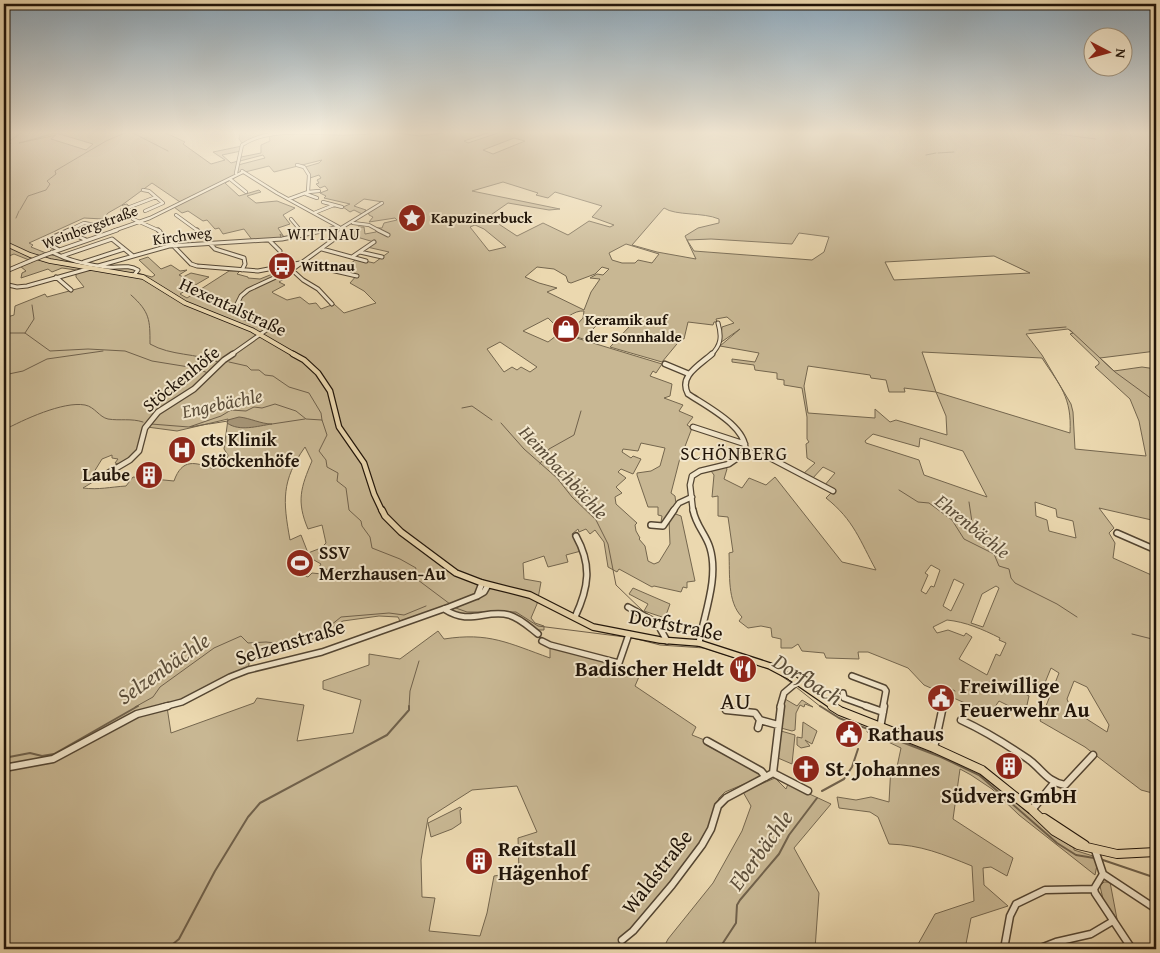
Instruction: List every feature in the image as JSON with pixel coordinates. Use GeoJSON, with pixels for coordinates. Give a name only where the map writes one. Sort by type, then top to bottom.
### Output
{"type":"FeatureCollection","features":[{"type":"Feature","properties":{"kind":"main road","name":"Hexentalstraße"},"geometry":{"type":"LineString","coordinates":[[4,243],[41,259],[134,275],[150,280],[185,303],[262,334],[304,360],[325,382],[332,398],[338,427],[364,463],[379,506],[391,523],[448,568],[461,576],[485,584]]}},
{"type":"Feature","properties":{"kind":"main road","name":"Dorfstraße"},"geometry":{"type":"LineString","coordinates":[[485,584],[547,602],[593,626],[628,636],[699,643],[770,666],[832,707],[880,728],[934,748],[982,770],[1032,810],[1054,831],[1078,844],[1093,850],[1130,855],[1156,852]]}},
{"type":"Feature","properties":{"kind":"street","name":"Weinbergstraße"},"geometry":{"type":"LineString","coordinates":[[4,272],[134,221],[141,221],[233,176]]}},
{"type":"Feature","properties":{"kind":"street"},"geometry":{"type":"LineString","coordinates":[[250,176],[340,228],[340,234],[293,269],[259,283],[244,294],[236,311],[242,317],[272,326],[262,334]]}},
{"type":"Feature","properties":{"kind":"street"},"geometry":{"type":"LineString","coordinates":[[307,193],[309,176]]}},
{"type":"Feature","properties":{"kind":"street"},"geometry":{"type":"LineString","coordinates":[[230,179],[246,192]]}},
{"type":"Feature","properties":{"kind":"street"},"geometry":{"type":"LineString","coordinates":[[143,190],[147,190],[163,201],[163,203],[145,211]]}},
{"type":"Feature","properties":{"kind":"street"},"geometry":{"type":"LineString","coordinates":[[287,199],[319,191]]}},
{"type":"Feature","properties":{"kind":"street"},"geometry":{"type":"LineString","coordinates":[[307,193],[317,198]]}},
{"type":"Feature","properties":{"kind":"street"},"geometry":{"type":"LineString","coordinates":[[122,210],[156,196]]}},
{"type":"Feature","properties":{"kind":"street"},"geometry":{"type":"LineString","coordinates":[[323,202],[342,207]]}},
{"type":"Feature","properties":{"kind":"street","name":"Kirchweg"},"geometry":{"type":"LineString","coordinates":[[98,266],[158,248],[209,242],[270,240],[340,228],[353,223],[367,211],[382,203]]}},
{"type":"Feature","properties":{"kind":"street"},"geometry":{"type":"LineString","coordinates":[[314,213],[334,205]]}},
{"type":"Feature","properties":{"kind":"street"},"geometry":{"type":"LineString","coordinates":[[119,206],[134,221],[146,224]]}},
{"type":"Feature","properties":{"kind":"street"},"geometry":{"type":"LineString","coordinates":[[176,215],[189,223],[221,252],[244,258],[245,264],[242,270]]}},
{"type":"Feature","properties":{"kind":"street"},"geometry":{"type":"LineString","coordinates":[[59,250],[44,240],[84,223],[101,226],[128,216]]}},
{"type":"Feature","properties":{"kind":"street"},"geometry":{"type":"LineString","coordinates":[[291,219],[301,230],[302,236]]}},
{"type":"Feature","properties":{"kind":"street"},"geometry":{"type":"LineString","coordinates":[[141,221],[159,230],[190,264],[197,266],[266,270],[301,263],[357,276]]}},
{"type":"Feature","properties":{"kind":"street"},"geometry":{"type":"LineString","coordinates":[[353,223],[369,225],[388,235]]}},
{"type":"Feature","properties":{"kind":"street"},"geometry":{"type":"LineString","coordinates":[[67,230],[86,240]]}},
{"type":"Feature","properties":{"kind":"street"},"geometry":{"type":"LineString","coordinates":[[60,256],[113,239],[134,256]]}},
{"type":"Feature","properties":{"kind":"street"},"geometry":{"type":"LineString","coordinates":[[270,240],[280,251]]}},
{"type":"Feature","properties":{"kind":"street"},"geometry":{"type":"LineString","coordinates":[[352,257],[374,242]]}},
{"type":"Feature","properties":{"kind":"street"},"geometry":{"type":"LineString","coordinates":[[84,262],[124,248]]}},
{"type":"Feature","properties":{"kind":"street"},"geometry":{"type":"LineString","coordinates":[[322,249],[366,261]]}},
{"type":"Feature","properties":{"kind":"street"},"geometry":{"type":"LineString","coordinates":[[52,252],[98,266],[134,267],[138,270],[134,275]]}},
{"type":"Feature","properties":{"kind":"street"},"geometry":{"type":"LineString","coordinates":[[360,252],[382,257]]}},
{"type":"Feature","properties":{"kind":"street"},"geometry":{"type":"LineString","coordinates":[[289,265],[303,280],[318,289],[332,304]]}},
{"type":"Feature","properties":{"kind":"street","name":"Hexentalstraße"},"geometry":{"type":"LineString","coordinates":[[6,285],[27,286],[92,268]]}},
{"type":"Feature","properties":{"kind":"street"},"geometry":{"type":"LineString","coordinates":[[56,277],[71,290]]}},
{"type":"Feature","properties":{"kind":"street"},"geometry":{"type":"LineString","coordinates":[[719,325],[719,345],[702,364],[689,374],[684,382],[684,390],[736,428],[743,435],[746,451]]}},
{"type":"Feature","properties":{"kind":"street","name":"Stöckenhöfe"},"geometry":{"type":"LineString","coordinates":[[108,473],[130,460],[139,451],[145,428],[158,412],[194,389],[224,360],[262,334]]}},
{"type":"Feature","properties":{"kind":"street"},"geometry":{"type":"LineString","coordinates":[[665,364],[689,374]]}},
{"type":"Feature","properties":{"kind":"street"},"geometry":{"type":"LineString","coordinates":[[693,427],[745,444]]}},
{"type":"Feature","properties":{"kind":"street"},"geometry":{"type":"LineString","coordinates":[[746,451],[772,459],[833,491]]}},
{"type":"Feature","properties":{"kind":"street"},"geometry":{"type":"LineString","coordinates":[[699,643],[702,621],[709,596],[712,555],[710,546],[696,524],[689,483],[693,475],[728,464],[746,451]]}},
{"type":"Feature","properties":{"kind":"street"},"geometry":{"type":"LineString","coordinates":[[651,525],[663,526],[679,503],[692,497]]}},
{"type":"Feature","properties":{"kind":"street"},"geometry":{"type":"LineString","coordinates":[[1117,533],[1156,550]]}},
{"type":"Feature","properties":{"kind":"street"},"geometry":{"type":"LineString","coordinates":[[574,617],[582,599],[588,571],[585,554],[576,536]]}},
{"type":"Feature","properties":{"kind":"street","name":"Selzenstraße"},"geometry":{"type":"LineString","coordinates":[[4,768],[53,759],[138,714],[182,702],[230,677],[248,670],[322,652],[449,607],[484,592],[485,584]]}},
{"type":"Feature","properties":{"kind":"street"},"geometry":{"type":"LineString","coordinates":[[449,607],[468,618],[504,614],[512,616],[538,634]]}},
{"type":"Feature","properties":{"kind":"street"},"geometry":{"type":"LineString","coordinates":[[628,607],[658,623],[667,641]]}},
{"type":"Feature","properties":{"kind":"street"},"geometry":{"type":"LineString","coordinates":[[542,641],[550,645],[620,663],[628,636]]}},
{"type":"Feature","properties":{"kind":"street"},"geometry":{"type":"LineString","coordinates":[[852,676],[886,690],[880,728]]}},
{"type":"Feature","properties":{"kind":"street"},"geometry":{"type":"LineString","coordinates":[[795,684],[784,693],[781,702],[773,773],[808,791]]}},
{"type":"Feature","properties":{"kind":"street"},"geometry":{"type":"LineString","coordinates":[[844,693],[844,698],[883,712]]}},
{"type":"Feature","properties":{"kind":"street"},"geometry":{"type":"LineString","coordinates":[[934,748],[944,702]]}},
{"type":"Feature","properties":{"kind":"street"},"geometry":{"type":"LineString","coordinates":[[726,710],[755,713],[760,720],[778,725]]}},
{"type":"Feature","properties":{"kind":"street"},"geometry":{"type":"LineString","coordinates":[[758,728],[760,720]]}},
{"type":"Feature","properties":{"kind":"street"},"geometry":{"type":"LineString","coordinates":[[961,720],[1003,742],[1041,769],[1054,782],[1065,785],[1093,755]]}},
{"type":"Feature","properties":{"kind":"street"},"geometry":{"type":"LineString","coordinates":[[707,741],[761,771],[766,777]]}},
{"type":"Feature","properties":{"kind":"street","name":"Waldstraße"},"geometry":{"type":"LineString","coordinates":[[622,940],[633,931],[672,885],[702,845],[711,829],[718,806],[726,798],[773,773]]}},
{"type":"Feature","properties":{"kind":"street"},"geometry":{"type":"LineString","coordinates":[[1032,810],[1054,782]]}},
{"type":"Feature","properties":{"kind":"street"},"geometry":{"type":"LineString","coordinates":[[1093,850],[1104,874],[1156,909]]}},
{"type":"Feature","properties":{"kind":"street"},"geometry":{"type":"LineString","coordinates":[[1094,889],[1104,874]]}},
{"type":"Feature","properties":{"kind":"street"},"geometry":{"type":"LineString","coordinates":[[1094,889],[1132,949]]}},
{"type":"Feature","properties":{"kind":"street"},"geometry":{"type":"LineString","coordinates":[[1004,949],[1010,916],[1016,904],[1045,890],[1094,889]]}},
{"type":"Feature","properties":{"kind":"street"},"geometry":{"type":"LineString","coordinates":[[1038,949],[1056,942],[1091,934],[1113,921]]}},
{"type":"Feature","properties":{"kind":"shaded area"},"geometry":{"type":"Polygon","coordinates":[[[4,176],[237,176],[225,183],[239,196],[259,190],[261,192],[247,196],[256,203],[277,201],[295,208],[283,215],[290,224],[278,228],[284,237],[280,234],[281,238],[253,241],[244,229],[223,234],[219,228],[215,229],[207,220],[203,221],[188,211],[182,213],[174,207],[180,202],[152,183],[108,213],[103,219],[84,218],[29,243],[33,245],[31,247],[46,253],[29,260],[14,254],[4,258],[4,176]]]}},
{"type":"Feature","properties":{"kind":"shaded area"},"geometry":{"type":"Polygon","coordinates":[[[320,176],[1156,176],[1156,351],[1100,358],[1114,371],[1142,367],[1156,369],[1156,521],[1099,508],[1114,528],[1109,533],[1115,543],[1113,558],[1156,577],[1156,794],[1141,790],[1085,747],[1040,721],[1059,673],[1051,668],[1040,695],[1034,692],[1035,688],[1022,682],[1020,691],[1029,696],[1025,714],[999,701],[990,714],[924,685],[908,668],[868,652],[858,652],[859,659],[826,658],[824,653],[802,651],[798,644],[792,648],[781,648],[781,639],[772,637],[771,628],[761,626],[748,628],[739,621],[742,617],[734,604],[730,587],[729,553],[733,552],[728,517],[718,516],[718,496],[712,497],[714,475],[711,471],[726,467],[724,479],[742,488],[749,478],[766,485],[775,477],[842,562],[876,570],[850,523],[836,506],[826,498],[833,491],[824,486],[835,473],[823,467],[812,479],[802,475],[815,463],[807,458],[806,444],[809,442],[807,439],[807,417],[802,388],[784,385],[784,380],[777,379],[777,373],[755,370],[754,365],[732,362],[732,359],[755,362],[759,353],[720,346],[740,329],[720,343],[722,327],[734,323],[727,317],[716,319],[717,322],[714,322],[713,325],[688,322],[684,339],[681,339],[662,362],[610,347],[630,326],[606,316],[583,339],[571,335],[573,329],[583,318],[584,311],[580,311],[569,316],[557,327],[548,318],[523,331],[548,342],[560,333],[662,364],[656,373],[653,371],[650,376],[672,384],[670,396],[664,398],[683,405],[679,411],[693,417],[687,425],[692,428],[684,449],[692,453],[687,460],[680,458],[671,493],[675,496],[676,504],[664,522],[661,522],[662,516],[658,515],[658,507],[648,507],[637,473],[651,471],[660,466],[665,448],[641,443],[638,451],[623,449],[622,452],[631,458],[633,456],[641,459],[633,474],[621,469],[618,472],[626,478],[616,487],[622,493],[615,497],[616,504],[637,523],[635,525],[636,531],[639,539],[645,546],[648,561],[654,564],[659,562],[670,544],[669,520],[673,513],[681,516],[695,581],[687,582],[687,588],[683,587],[681,592],[652,587],[619,569],[617,572],[608,567],[604,542],[595,530],[590,534],[586,529],[579,532],[578,529],[572,534],[581,551],[566,555],[568,562],[548,567],[544,556],[523,563],[524,579],[541,582],[537,604],[531,618],[535,623],[544,626],[544,630],[538,630],[514,615],[460,616],[447,606],[400,621],[398,617],[379,616],[343,621],[323,633],[315,641],[279,649],[251,651],[248,670],[167,707],[171,733],[254,703],[257,698],[304,705],[297,741],[353,733],[361,700],[323,689],[323,681],[369,665],[369,654],[400,659],[438,631],[444,639],[474,637],[498,640],[550,658],[550,645],[619,663],[641,672],[635,686],[696,727],[692,735],[707,741],[706,745],[758,771],[761,777],[725,792],[719,798],[705,835],[687,860],[687,866],[633,931],[614,947],[615,949],[4,949],[4,318],[14,315],[15,306],[45,294],[47,297],[84,287],[76,277],[76,270],[62,268],[52,272],[48,269],[21,278],[22,273],[26,271],[20,266],[48,254],[103,267],[133,268],[136,270],[134,272],[152,277],[155,275],[139,260],[148,257],[161,269],[171,265],[180,271],[187,270],[179,275],[183,277],[191,273],[209,277],[180,294],[187,298],[229,271],[240,271],[237,274],[248,278],[260,279],[275,273],[284,279],[279,282],[285,285],[273,293],[287,300],[300,297],[309,304],[316,303],[321,309],[334,304],[344,313],[376,303],[364,291],[350,283],[357,275],[351,274],[355,269],[347,267],[356,259],[374,263],[389,252],[367,247],[374,242],[350,235],[358,227],[364,227],[365,234],[376,232],[377,228],[382,228],[384,223],[397,220],[395,218],[369,222],[373,217],[369,215],[368,211],[383,202],[364,199],[354,206],[366,210],[362,214],[354,210],[350,212],[343,207],[350,204],[324,198],[326,196],[320,193],[328,190],[325,186],[320,188],[316,184],[319,183],[317,180],[321,178],[320,176]],[[503,182],[472,191],[560,209],[549,210],[508,203],[488,217],[517,236],[543,223],[568,235],[589,221],[610,227],[614,225],[592,217],[602,206],[555,192],[548,198],[503,182]],[[664,208],[632,245],[696,259],[685,236],[698,228],[719,223],[719,219],[705,215],[675,212],[664,208]],[[475,225],[470,227],[489,251],[506,247],[484,229],[475,225]],[[799,233],[792,244],[711,239],[687,240],[694,251],[812,260],[824,252],[829,237],[799,233]],[[626,244],[609,253],[612,260],[622,263],[635,263],[638,260],[652,263],[659,254],[626,244]],[[994,256],[885,262],[894,280],[1030,273],[994,256]],[[537,267],[525,277],[557,288],[547,292],[584,310],[591,292],[600,279],[590,278],[597,274],[603,275],[609,269],[602,267],[595,274],[571,283],[568,282],[566,276],[554,269],[537,267]],[[1068,329],[1026,334],[1042,355],[1071,404],[1075,449],[1146,456],[1139,421],[1130,399],[1095,367],[1099,362],[1070,334],[1073,333],[1068,329]],[[500,342],[487,349],[504,372],[512,367],[517,370],[521,367],[530,372],[537,367],[500,342]],[[922,352],[936,392],[1070,433],[1067,401],[1042,358],[922,352]],[[808,366],[804,386],[808,413],[875,418],[875,409],[890,422],[896,420],[947,435],[946,416],[936,392],[904,388],[905,392],[889,392],[886,380],[871,378],[870,375],[808,366]],[[228,419],[177,431],[147,427],[141,448],[122,465],[115,463],[118,459],[112,458],[112,455],[102,459],[94,472],[106,474],[83,488],[99,489],[126,486],[133,477],[174,481],[181,468],[190,464],[214,469],[227,460],[228,455],[224,449],[228,419]],[[873,434],[865,441],[866,443],[919,460],[924,475],[987,497],[963,451],[920,438],[919,447],[873,434]],[[305,447],[288,481],[285,502],[290,540],[301,535],[308,553],[321,548],[326,543],[322,525],[308,529],[302,510],[301,494],[312,461],[305,447]],[[1035,502],[1036,516],[1047,520],[1049,531],[1076,538],[1073,521],[1057,517],[1056,509],[1035,502]],[[314,560],[306,572],[294,566],[290,570],[308,577],[312,573],[322,574],[323,576],[339,572],[321,568],[319,567],[321,564],[314,560]],[[931,565],[925,573],[928,575],[921,591],[926,594],[931,586],[934,587],[940,570],[931,565]],[[954,579],[943,606],[951,611],[964,584],[954,579]],[[996,586],[982,594],[971,623],[983,627],[999,588],[996,586]],[[947,620],[933,627],[937,633],[948,630],[964,636],[966,633],[972,637],[959,659],[987,675],[996,654],[1000,656],[1006,643],[999,640],[1000,638],[961,622],[947,620]],[[1074,681],[1067,699],[1071,709],[1107,732],[1109,725],[1087,687],[1074,681]],[[517,786],[472,790],[428,818],[421,860],[422,897],[435,898],[429,931],[480,936],[487,913],[494,876],[519,872],[518,838],[537,832],[517,786]]]}},
{"type":"Feature","properties":{"kind":"shaded area"},"geometry":{"type":"Polygon","coordinates":[[[239,417],[272,424],[243,428],[227,423],[228,420],[239,417]]]}},
{"type":"Feature","properties":{"kind":"shaded area"},"geometry":{"type":"Polygon","coordinates":[[[633,588],[670,604],[665,618],[644,611],[648,604],[629,594],[633,588]]]}},
{"type":"Feature","properties":{"kind":"shaded area"},"geometry":{"type":"Polygon","coordinates":[[[785,699],[797,706],[802,700],[813,707],[805,704],[804,707],[800,705],[796,713],[795,730],[792,731],[781,728],[785,699]]]}},
{"type":"Feature","properties":{"kind":"shaded area"},"geometry":{"type":"Polygon","coordinates":[[[803,722],[817,731],[812,744],[805,740],[810,746],[801,748],[797,745],[797,737],[802,738],[803,722]]]}},
{"type":"Feature","properties":{"kind":"shaded area"},"geometry":{"type":"Polygon","coordinates":[[[868,726],[934,751],[981,774],[1060,839],[1074,848],[1074,850],[1093,856],[1097,865],[1095,875],[1019,815],[992,789],[960,769],[953,819],[1013,858],[1007,876],[991,867],[983,868],[984,885],[1008,906],[971,918],[965,949],[907,949],[917,946],[935,914],[974,901],[972,866],[922,848],[889,844],[878,817],[870,812],[839,808],[837,797],[856,800],[871,797],[889,802],[891,765],[897,767],[901,748],[867,732],[868,726]]]}},
{"type":"Feature","properties":{"kind":"shaded area"},"geometry":{"type":"Polygon","coordinates":[[[781,731],[795,735],[792,764],[778,758],[781,731]]]}},
{"type":"Feature","properties":{"kind":"shaded area"},"geometry":{"type":"Polygon","coordinates":[[[775,778],[786,789],[788,784],[831,804],[794,848],[819,893],[815,949],[663,949],[668,939],[713,883],[742,831],[751,806],[743,792],[775,778]]]}},
{"type":"Feature","properties":{"kind":"shaded area"},"geometry":{"type":"Polygon","coordinates":[[[460,807],[462,809],[460,810],[461,823],[452,829],[431,837],[428,823],[460,807]]]}},
{"type":"Feature","properties":{"kind":"shaded area"},"geometry":{"type":"Polygon","coordinates":[[[1104,882],[1110,882],[1117,919],[1103,899],[1100,886],[1104,882]]]}},
{"type":"Feature","properties":{"kind":"waterway"},"geometry":{"type":"LineString","coordinates":[[20,210],[28,196],[46,190],[50,184],[47,181],[53,176]]}},
{"type":"Feature","properties":{"kind":"waterway"},"geometry":{"type":"LineString","coordinates":[[16,218],[19,211]]}},
{"type":"Feature","properties":{"kind":"waterway"},"geometry":{"type":"LineString","coordinates":[[131,295],[142,306],[148,317],[150,344],[166,351],[218,362]]}},
{"type":"Feature","properties":{"kind":"waterway"},"geometry":{"type":"LineString","coordinates":[[25,333],[34,319],[32,305]]}},
{"type":"Feature","properties":{"kind":"waterway"},"geometry":{"type":"LineString","coordinates":[[1029,330],[1066,327]]}},
{"type":"Feature","properties":{"kind":"waterway"},"geometry":{"type":"LineString","coordinates":[[1070,330],[1115,372],[1156,402]]}},
{"type":"Feature","properties":{"kind":"waterway"},"geometry":{"type":"LineString","coordinates":[[4,333],[25,333]]}},
{"type":"Feature","properties":{"kind":"waterway"},"geometry":{"type":"LineString","coordinates":[[25,333],[50,351],[88,349],[125,351],[152,361],[195,368],[208,373]]}},
{"type":"Feature","properties":{"kind":"waterway"},"geometry":{"type":"LineString","coordinates":[[4,375],[23,371],[47,359],[103,351]]}},
{"type":"Feature","properties":{"kind":"waterway"},"geometry":{"type":"LineString","coordinates":[[229,362],[247,366],[251,370],[259,370],[265,375],[273,376],[289,387],[309,393],[321,413],[322,420]]}},
{"type":"Feature","properties":{"kind":"waterway","name":"Engebächle"},"geometry":{"type":"LineString","coordinates":[[151,424],[189,427],[221,416],[231,410],[246,411],[254,407],[262,408],[275,404],[296,411],[306,419],[322,420]]}},
{"type":"Feature","properties":{"kind":"waterway","name":"Engebächle"},"geometry":{"type":"LineString","coordinates":[[4,430],[43,412],[76,405],[88,406],[108,419],[143,422]]}},
{"type":"Feature","properties":{"kind":"waterway","name":"Heimbachbächle"},"geometry":{"type":"LineString","coordinates":[[462,408],[472,406],[492,420]]}},
{"type":"Feature","properties":{"kind":"waterway"},"geometry":{"type":"LineString","coordinates":[[540,463],[549,449],[574,435],[581,411]]}},
{"type":"Feature","properties":{"kind":"waterway"},"geometry":{"type":"LineString","coordinates":[[272,424],[305,419]]}},
{"type":"Feature","properties":{"kind":"waterway","name":"Engebächle"},"geometry":{"type":"LineString","coordinates":[[322,420],[327,435],[319,451],[326,460],[327,467],[338,473],[337,481],[346,488],[349,510],[361,521],[362,526],[370,537],[372,548],[400,559],[416,568],[414,577],[450,604]]}},
{"type":"Feature","properties":{"kind":"waterway"},"geometry":{"type":"LineString","coordinates":[[209,424],[228,421]]}},
{"type":"Feature","properties":{"kind":"waterway","name":"Heimbachbächle"},"geometry":{"type":"LineString","coordinates":[[501,423],[524,449],[540,463]]}},
{"type":"Feature","properties":{"kind":"waterway","name":"Engebächle"},"geometry":{"type":"LineString","coordinates":[[190,427],[208,424]]}},
{"type":"Feature","properties":{"kind":"waterway","name":"Heimbachbächle"},"geometry":{"type":"LineString","coordinates":[[540,463],[557,478],[572,497],[596,520],[608,544],[616,585],[646,614]]}},
{"type":"Feature","properties":{"kind":"waterway","name":"Ehrenbächle"},"geometry":{"type":"LineString","coordinates":[[899,490],[918,502],[929,503],[952,520],[964,539],[994,554]]}},
{"type":"Feature","properties":{"kind":"waterway"},"geometry":{"type":"LineString","coordinates":[[969,502],[972,522],[986,536],[994,554]]}},
{"type":"Feature","properties":{"kind":"waterway","name":"Ehrenbächle"},"geometry":{"type":"LineString","coordinates":[[994,554],[999,566],[1009,569],[1011,578],[1015,583],[1057,604],[1077,617]]}},
{"type":"Feature","properties":{"kind":"waterway","name":"Selzenbächle"},"geometry":{"type":"LineString","coordinates":[[135,707],[153,697],[160,687],[214,648],[241,636],[248,643],[266,642],[296,645],[315,638],[341,617],[389,613],[404,615],[426,606]]}},
{"type":"Feature","properties":{"kind":"waterway","name":"Dorfbach"},"geometry":{"type":"LineString","coordinates":[[453,607],[467,612],[516,612],[538,626],[625,637]]}},
{"type":"Feature","properties":{"kind":"waterway","name":"Heimbachbächle"},"geometry":{"type":"LineString","coordinates":[[660,623],[668,636]]}},
{"type":"Feature","properties":{"kind":"waterway","name":"Ehrenbächle"},"geometry":{"type":"LineString","coordinates":[[1132,634],[1156,640]]}},
{"type":"Feature","properties":{"kind":"waterway","name":"Dorfbach"},"geometry":{"type":"LineString","coordinates":[[629,637],[660,645],[704,648],[773,670]]}},
{"type":"Feature","properties":{"kind":"waterway"},"geometry":{"type":"LineString","coordinates":[[409,707],[410,691],[419,661]]}},
{"type":"Feature","properties":{"kind":"waterway","name":"Dorfbach"},"geometry":{"type":"LineString","coordinates":[[780,675],[793,684]]}},
{"type":"Feature","properties":{"kind":"waterway"},"geometry":{"type":"LineString","coordinates":[[946,686],[955,691]]}},
{"type":"Feature","properties":{"kind":"waterway","name":"Dorfbach"},"geometry":{"type":"LineString","coordinates":[[796,687],[821,707]]}},
{"type":"Feature","properties":{"kind":"waterway","name":"Selzenbächle"},"geometry":{"type":"LineString","coordinates":[[4,758],[30,753],[42,756],[54,754],[138,706]]}},
{"type":"Feature","properties":{"kind":"waterway","name":"Dorfbach"},"geometry":{"type":"LineString","coordinates":[[820,706],[839,718],[941,757],[979,775],[1057,843],[1076,855],[1094,858]]}},
{"type":"Feature","properties":{"kind":"waterway"},"geometry":{"type":"LineString","coordinates":[[167,949],[179,939],[215,871],[248,817],[260,803],[387,735],[409,710],[409,707]]}},
{"type":"Feature","properties":{"kind":"waterway","name":"Eberbächle"},"geometry":{"type":"LineString","coordinates":[[822,791],[844,779],[852,767],[858,749]]}},
{"type":"Feature","properties":{"kind":"waterway","name":"Eberbächle"},"geometry":{"type":"LineString","coordinates":[[719,949],[736,923],[737,905],[740,900],[779,854],[789,835],[817,798]]}},
{"type":"Feature","properties":{"kind":"waterway","name":"Dorfbach"},"geometry":{"type":"LineString","coordinates":[[1100,859],[1156,878]]}},
{"type":"Feature","properties":{"kind":"place","name":"Kapuzinerbuck"},"geometry":{"type":"Point","coordinates":[412,218]}},
{"type":"Feature","properties":{"kind":"place","name":"Wittnau"},"geometry":{"type":"Point","coordinates":[282,266]}},
{"type":"Feature","properties":{"kind":"place","name":"Keramik auf der Sonnhalde"},"geometry":{"type":"Point","coordinates":[566,329]}},
{"type":"Feature","properties":{"kind":"place","name":"cts Klinik Stöckenhöfe"},"geometry":{"type":"Point","coordinates":[182,450]}},
{"type":"Feature","properties":{"kind":"place","name":"Laube"},"geometry":{"type":"Point","coordinates":[149,475]}},
{"type":"Feature","properties":{"kind":"place","name":"SSV Merzhausen-Au"},"geometry":{"type":"Point","coordinates":[300,563]}},
{"type":"Feature","properties":{"kind":"place","name":"Badischer Heldt"},"geometry":{"type":"Point","coordinates":[743,669]}},
{"type":"Feature","properties":{"kind":"place","name":"Freiwillige Feuerwehr Au"},"geometry":{"type":"Point","coordinates":[941,698]}},
{"type":"Feature","properties":{"kind":"place","name":"Rathaus"},"geometry":{"type":"Point","coordinates":[849,734]}},
{"type":"Feature","properties":{"kind":"place","name":"Südvers GmbH"},"geometry":{"type":"Point","coordinates":[1009,766]}},
{"type":"Feature","properties":{"kind":"place","name":"St. Johannes"},"geometry":{"type":"Point","coordinates":[806,769]}},
{"type":"Feature","properties":{"kind":"place","name":"Reitstall Hägenhof"},"geometry":{"type":"Point","coordinates":[479,861]}},
{"type":"Feature","properties":{"kind":"district","name":"WITTNAU"},"geometry":{"type":"Point","coordinates":[324,234]}},
{"type":"Feature","properties":{"kind":"district","name":"SCHÖNBERG"},"geometry":{"type":"Point","coordinates":[734,453]}},
{"type":"Feature","properties":{"kind":"district","name":"AU"},"geometry":{"type":"Point","coordinates":[736,701]}}]}
